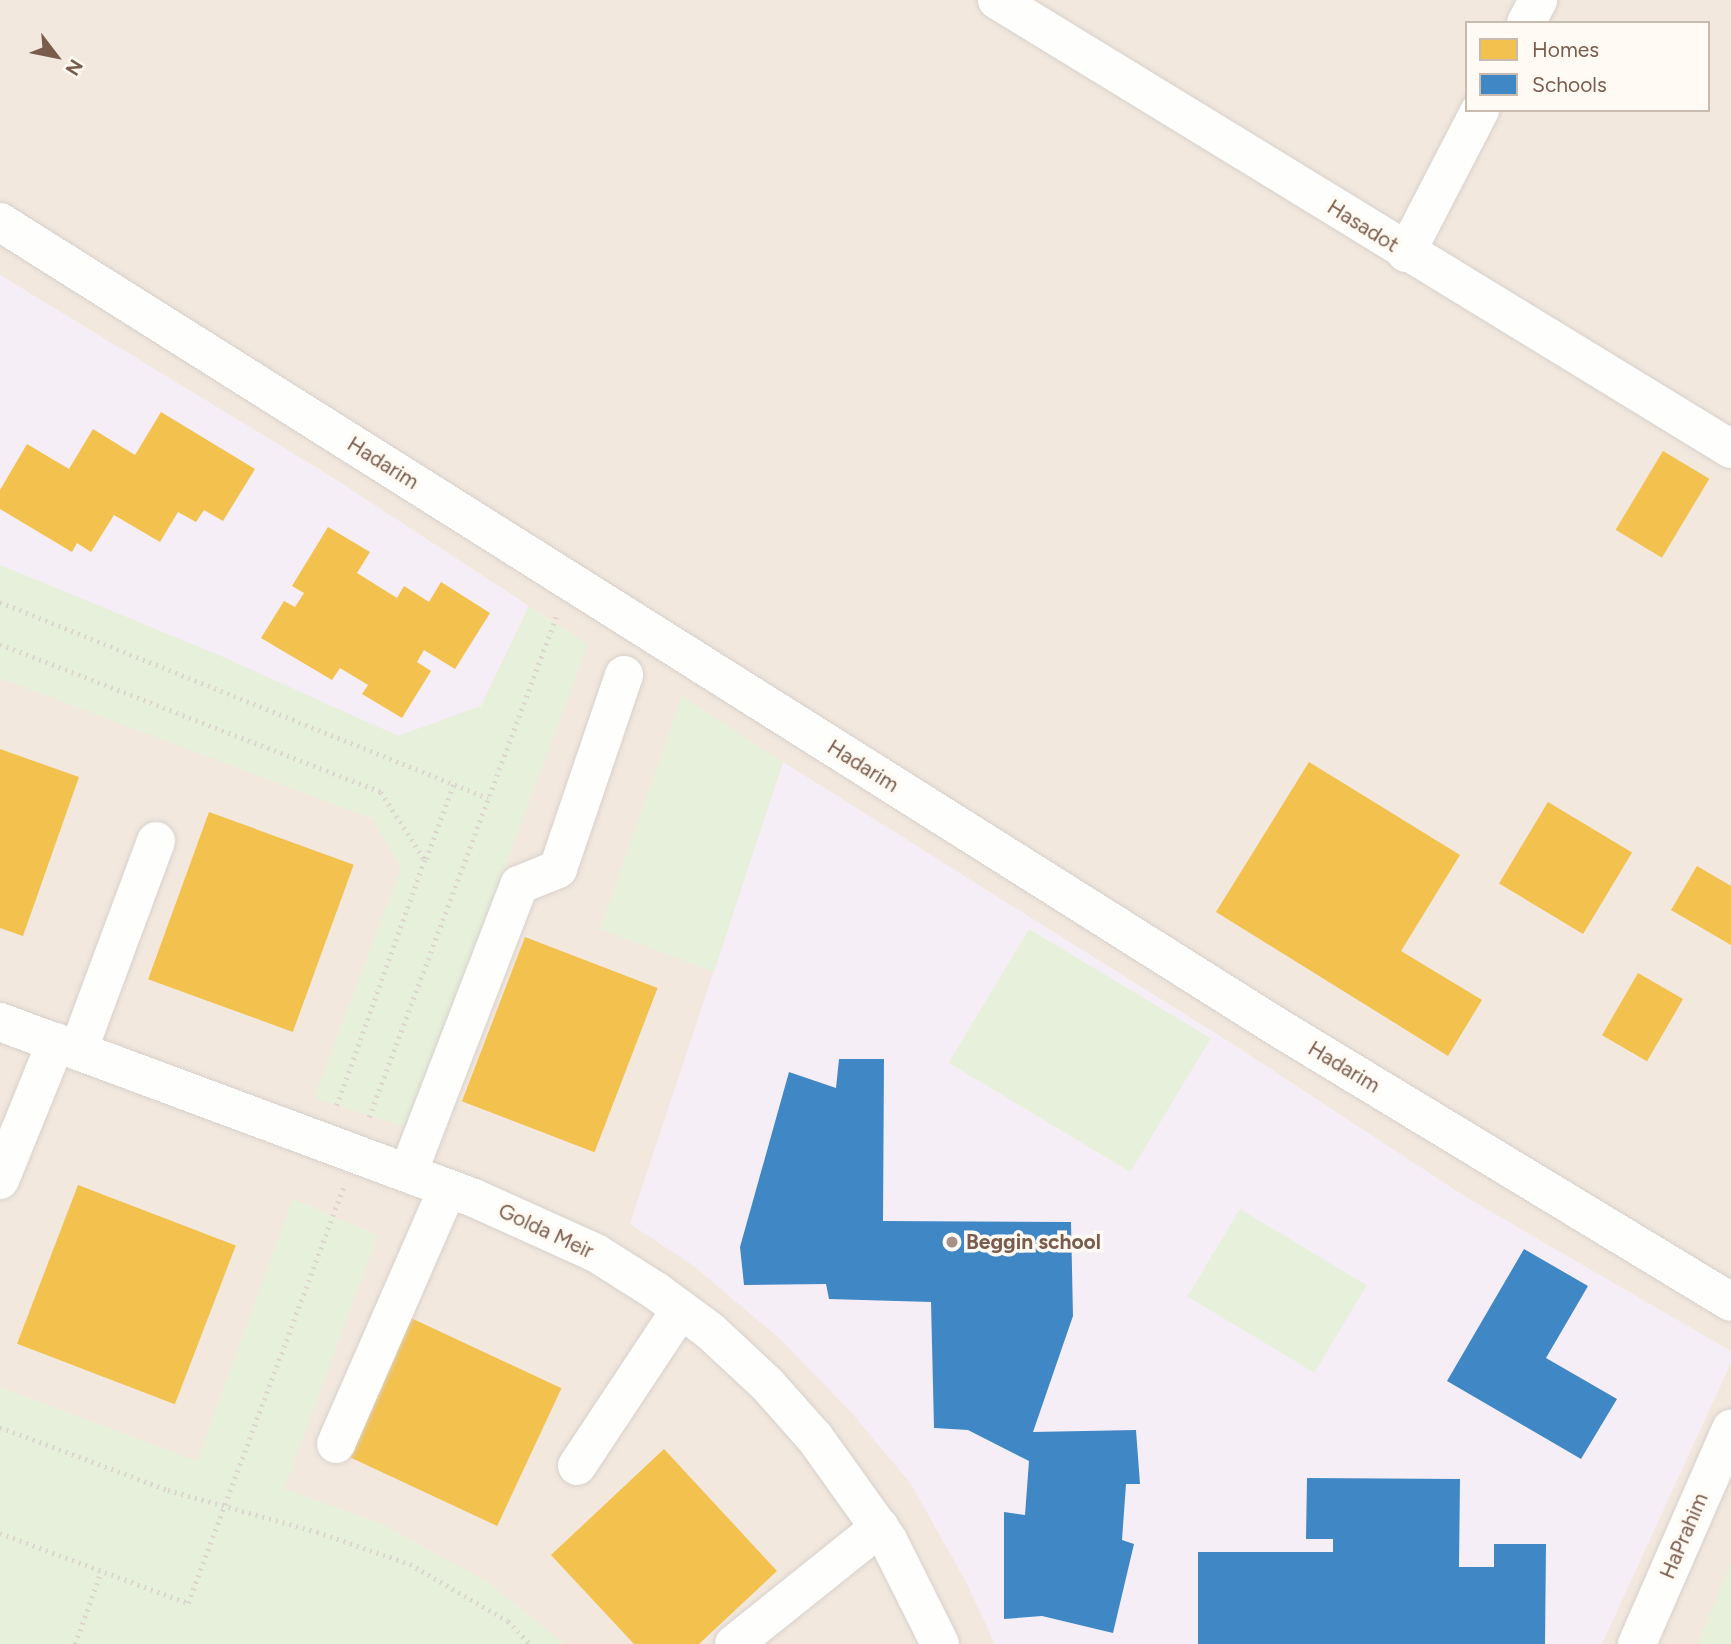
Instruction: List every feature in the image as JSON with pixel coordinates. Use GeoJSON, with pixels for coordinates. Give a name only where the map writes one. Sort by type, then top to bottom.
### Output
{"type":"FeatureCollection","features":[{"type":"Feature","properties":{"kind":"street","name":"Hasadot"},"geometry":{"type":"LineString","coordinates":[[997,0],[1406,253],[1731,449]]}},
{"type":"Feature","properties":{"kind":"street"},"geometry":{"type":"LineString","coordinates":[[1527,21],[1538,0]]}},
{"type":"Feature","properties":{"kind":"street"},"geometry":{"type":"LineString","coordinates":[[1406,253],[1479,112]]}},
{"type":"Feature","properties":{"kind":"street","name":"Hadarim"},"geometry":{"type":"LineString","coordinates":[[0,222],[1274,1025],[1731,1302]]}},
{"type":"Feature","properties":{"kind":"street"},"geometry":{"type":"LineString","coordinates":[[408,1173],[519,885],[558,869],[624,675]]}},
{"type":"Feature","properties":{"kind":"street"},"geometry":{"type":"LineString","coordinates":[[0,1180],[67,1046],[156,841]]}},
{"type":"Feature","properties":{"kind":"street","name":"Golda Meir"},"geometry":{"type":"LineString","coordinates":[[0,1021],[448,1188],[596,1253],[681,1309],[767,1384],[815,1438],[880,1527],[924,1606],[940,1644]]}},
{"type":"Feature","properties":{"kind":"street"},"geometry":{"type":"LineString","coordinates":[[336,1444],[448,1188]]}},
{"type":"Feature","properties":{"kind":"street"},"geometry":{"type":"LineString","coordinates":[[577,1466],[681,1309]]}},
{"type":"Feature","properties":{"kind":"street","name":"HaPrahim"},"geometry":{"type":"LineString","coordinates":[[1637,1644],[1731,1429]]}},
{"type":"Feature","properties":{"kind":"street"},"geometry":{"type":"LineString","coordinates":[[734,1644],[880,1527]]}},
{"type":"Feature","properties":{"kind":"path"},"geometry":{"type":"LineString","coordinates":[[0,602],[488,798]]}},
{"type":"Feature","properties":{"kind":"path"},"geometry":{"type":"LineString","coordinates":[[0,644],[381,792],[425,860]]}},
{"type":"Feature","properties":{"kind":"path"},"geometry":{"type":"LineString","coordinates":[[324,1142],[454,783]]}},
{"type":"Feature","properties":{"kind":"path"},"geometry":{"type":"LineString","coordinates":[[0,1427],[168,1490],[317,1532],[410,1564],[508,1620],[530,1644]]}},
{"type":"Feature","properties":{"kind":"path"},"geometry":{"type":"LineString","coordinates":[[75,1644],[101,1571]]}},
{"type":"Feature","properties":{"kind":"shaded area"},"geometry":{"type":"Polygon","coordinates":[[[0,0],[1731,0],[1731,1644],[0,1644],[0,0]]]}},
{"type":"Feature","properties":{"kind":"shaded area"},"geometry":{"type":"Polygon","coordinates":[[[0,275],[332,477],[529,606],[481,706],[398,736],[220,656],[0,565],[0,275]]]}},
{"type":"Feature","properties":{"kind":"shaded area"},"geometry":{"type":"Polygon","coordinates":[[[783,762],[1231,1043],[1469,1199],[1731,1351],[1731,1363],[1602,1644],[995,1644],[966,1582],[911,1484],[850,1411],[781,1340],[694,1266],[630,1224],[783,762]]]}},
{"type":"Feature","properties":{"kind":"green space"},"geometry":{"type":"Polygon","coordinates":[[[0,565],[221,656],[398,736],[481,706],[529,606],[588,644],[408,1128],[314,1098],[401,868],[373,819],[0,678],[0,565]]]}},
{"type":"Feature","properties":{"kind":"green space"},"geometry":{"type":"Polygon","coordinates":[[[682,696],[783,762],[714,972],[600,929],[682,696]]]}},
{"type":"Feature","properties":{"kind":"green space"},"geometry":{"type":"Polygon","coordinates":[[[1029,929],[1211,1038],[1130,1172],[949,1063],[1029,929]]]}},
{"type":"Feature","properties":{"kind":"green space"},"geometry":{"type":"Polygon","coordinates":[[[293,1199],[378,1235],[284,1489],[380,1523],[486,1581],[565,1644],[0,1644],[0,1387],[197,1461],[293,1199]]]}},
{"type":"Feature","properties":{"kind":"green space"},"geometry":{"type":"Polygon","coordinates":[[[1240,1209],[1367,1285],[1314,1373],[1187,1296],[1240,1209]]]}},
{"type":"Feature","properties":{"kind":"green space"},"geometry":{"type":"Polygon","coordinates":[[[1731,1563],[1731,1644],[1698,1644],[1731,1563]]]}},
{"type":"Feature","properties":{"kind":"building: Homes"},"geometry":{"type":"Polygon","coordinates":[[[161,412],[255,469],[223,521],[204,510],[196,522],[178,512],[160,542],[114,515],[91,552],[77,543],[72,552],[0,509],[0,490],[27,444],[69,469],[93,429],[135,455],[161,412]]]}},
{"type":"Feature","properties":{"kind":"building: Homes"},"geometry":{"type":"Polygon","coordinates":[[[1663,451],[1709,479],[1662,558],[1616,530],[1663,451]]]}},
{"type":"Feature","properties":{"kind":"building: Homes"},"geometry":{"type":"Polygon","coordinates":[[[328,527],[370,552],[357,573],[397,598],[404,586],[429,602],[441,582],[490,613],[455,669],[424,650],[417,662],[431,671],[402,718],[362,694],[368,685],[340,668],[332,680],[261,638],[284,601],[295,607],[304,593],[292,586],[328,527]]]}},
{"type":"Feature","properties":{"kind":"building: Homes"},"geometry":{"type":"Polygon","coordinates":[[[0,749],[79,777],[23,936],[0,928],[0,749]]]}},
{"type":"Feature","properties":{"kind":"building: Homes"},"geometry":{"type":"Polygon","coordinates":[[[1309,762],[1460,855],[1401,951],[1482,1000],[1448,1056],[1216,912],[1309,762]]]}},
{"type":"Feature","properties":{"kind":"building: Homes"},"geometry":{"type":"Polygon","coordinates":[[[1548,802],[1632,852],[1583,934],[1499,883],[1548,802]]]}},
{"type":"Feature","properties":{"kind":"building: Homes"},"geometry":{"type":"Polygon","coordinates":[[[209,812],[354,865],[293,1032],[148,979],[209,812]]]}},
{"type":"Feature","properties":{"kind":"building: Homes"},"geometry":{"type":"Polygon","coordinates":[[[1697,866],[1731,886],[1731,945],[1671,910],[1697,866]]]}},
{"type":"Feature","properties":{"kind":"building: Homes"},"geometry":{"type":"Polygon","coordinates":[[[525,937],[658,988],[594,1152],[462,1101],[525,937]]]}},
{"type":"Feature","properties":{"kind":"building: Homes"},"geometry":{"type":"Polygon","coordinates":[[[1638,973],[1683,999],[1647,1061],[1602,1035],[1638,973]]]}},
{"type":"Feature","properties":{"kind":"building: Homes"},"geometry":{"type":"Polygon","coordinates":[[[78,1185],[236,1246],[175,1404],[17,1344],[78,1185]]]}},
{"type":"Feature","properties":{"kind":"building: Homes"},"geometry":{"type":"Polygon","coordinates":[[[411,1318],[561,1388],[497,1526],[347,1456],[411,1318]]]}},
{"type":"Feature","properties":{"kind":"building: Homes"},"geometry":{"type":"Polygon","coordinates":[[[664,1449],[777,1571],[699,1644],[634,1644],[551,1555],[664,1449]]]}},
{"type":"Feature","properties":{"kind":"building: Schools"},"geometry":{"type":"Polygon","coordinates":[[[839,1059],[884,1059],[883,1221],[1071,1222],[1073,1316],[1033,1432],[1136,1430],[1140,1484],[1126,1484],[1122,1540],[1134,1544],[1113,1633],[1042,1616],[1004,1619],[1004,1512],[1025,1515],[1029,1461],[968,1430],[934,1428],[931,1302],[829,1299],[826,1284],[744,1285],[740,1247],[789,1072],[836,1088],[839,1059]]]}},
{"type":"Feature","properties":{"kind":"building: Schools"},"geometry":{"type":"Polygon","coordinates":[[[1524,1249],[1588,1286],[1546,1358],[1617,1399],[1581,1459],[1447,1381],[1524,1249]]]}},
{"type":"Feature","properties":{"kind":"building: Schools"},"geometry":{"type":"Polygon","coordinates":[[[1307,1478],[1460,1479],[1459,1567],[1494,1567],[1494,1544],[1546,1544],[1545,1644],[1198,1644],[1198,1552],[1333,1552],[1333,1539],[1306,1539],[1307,1478]]]}},
{"type":"Feature","properties":{"kind":"place","name":"Beggin school"},"geometry":{"type":"Point","coordinates":[952,1242]}}]}
